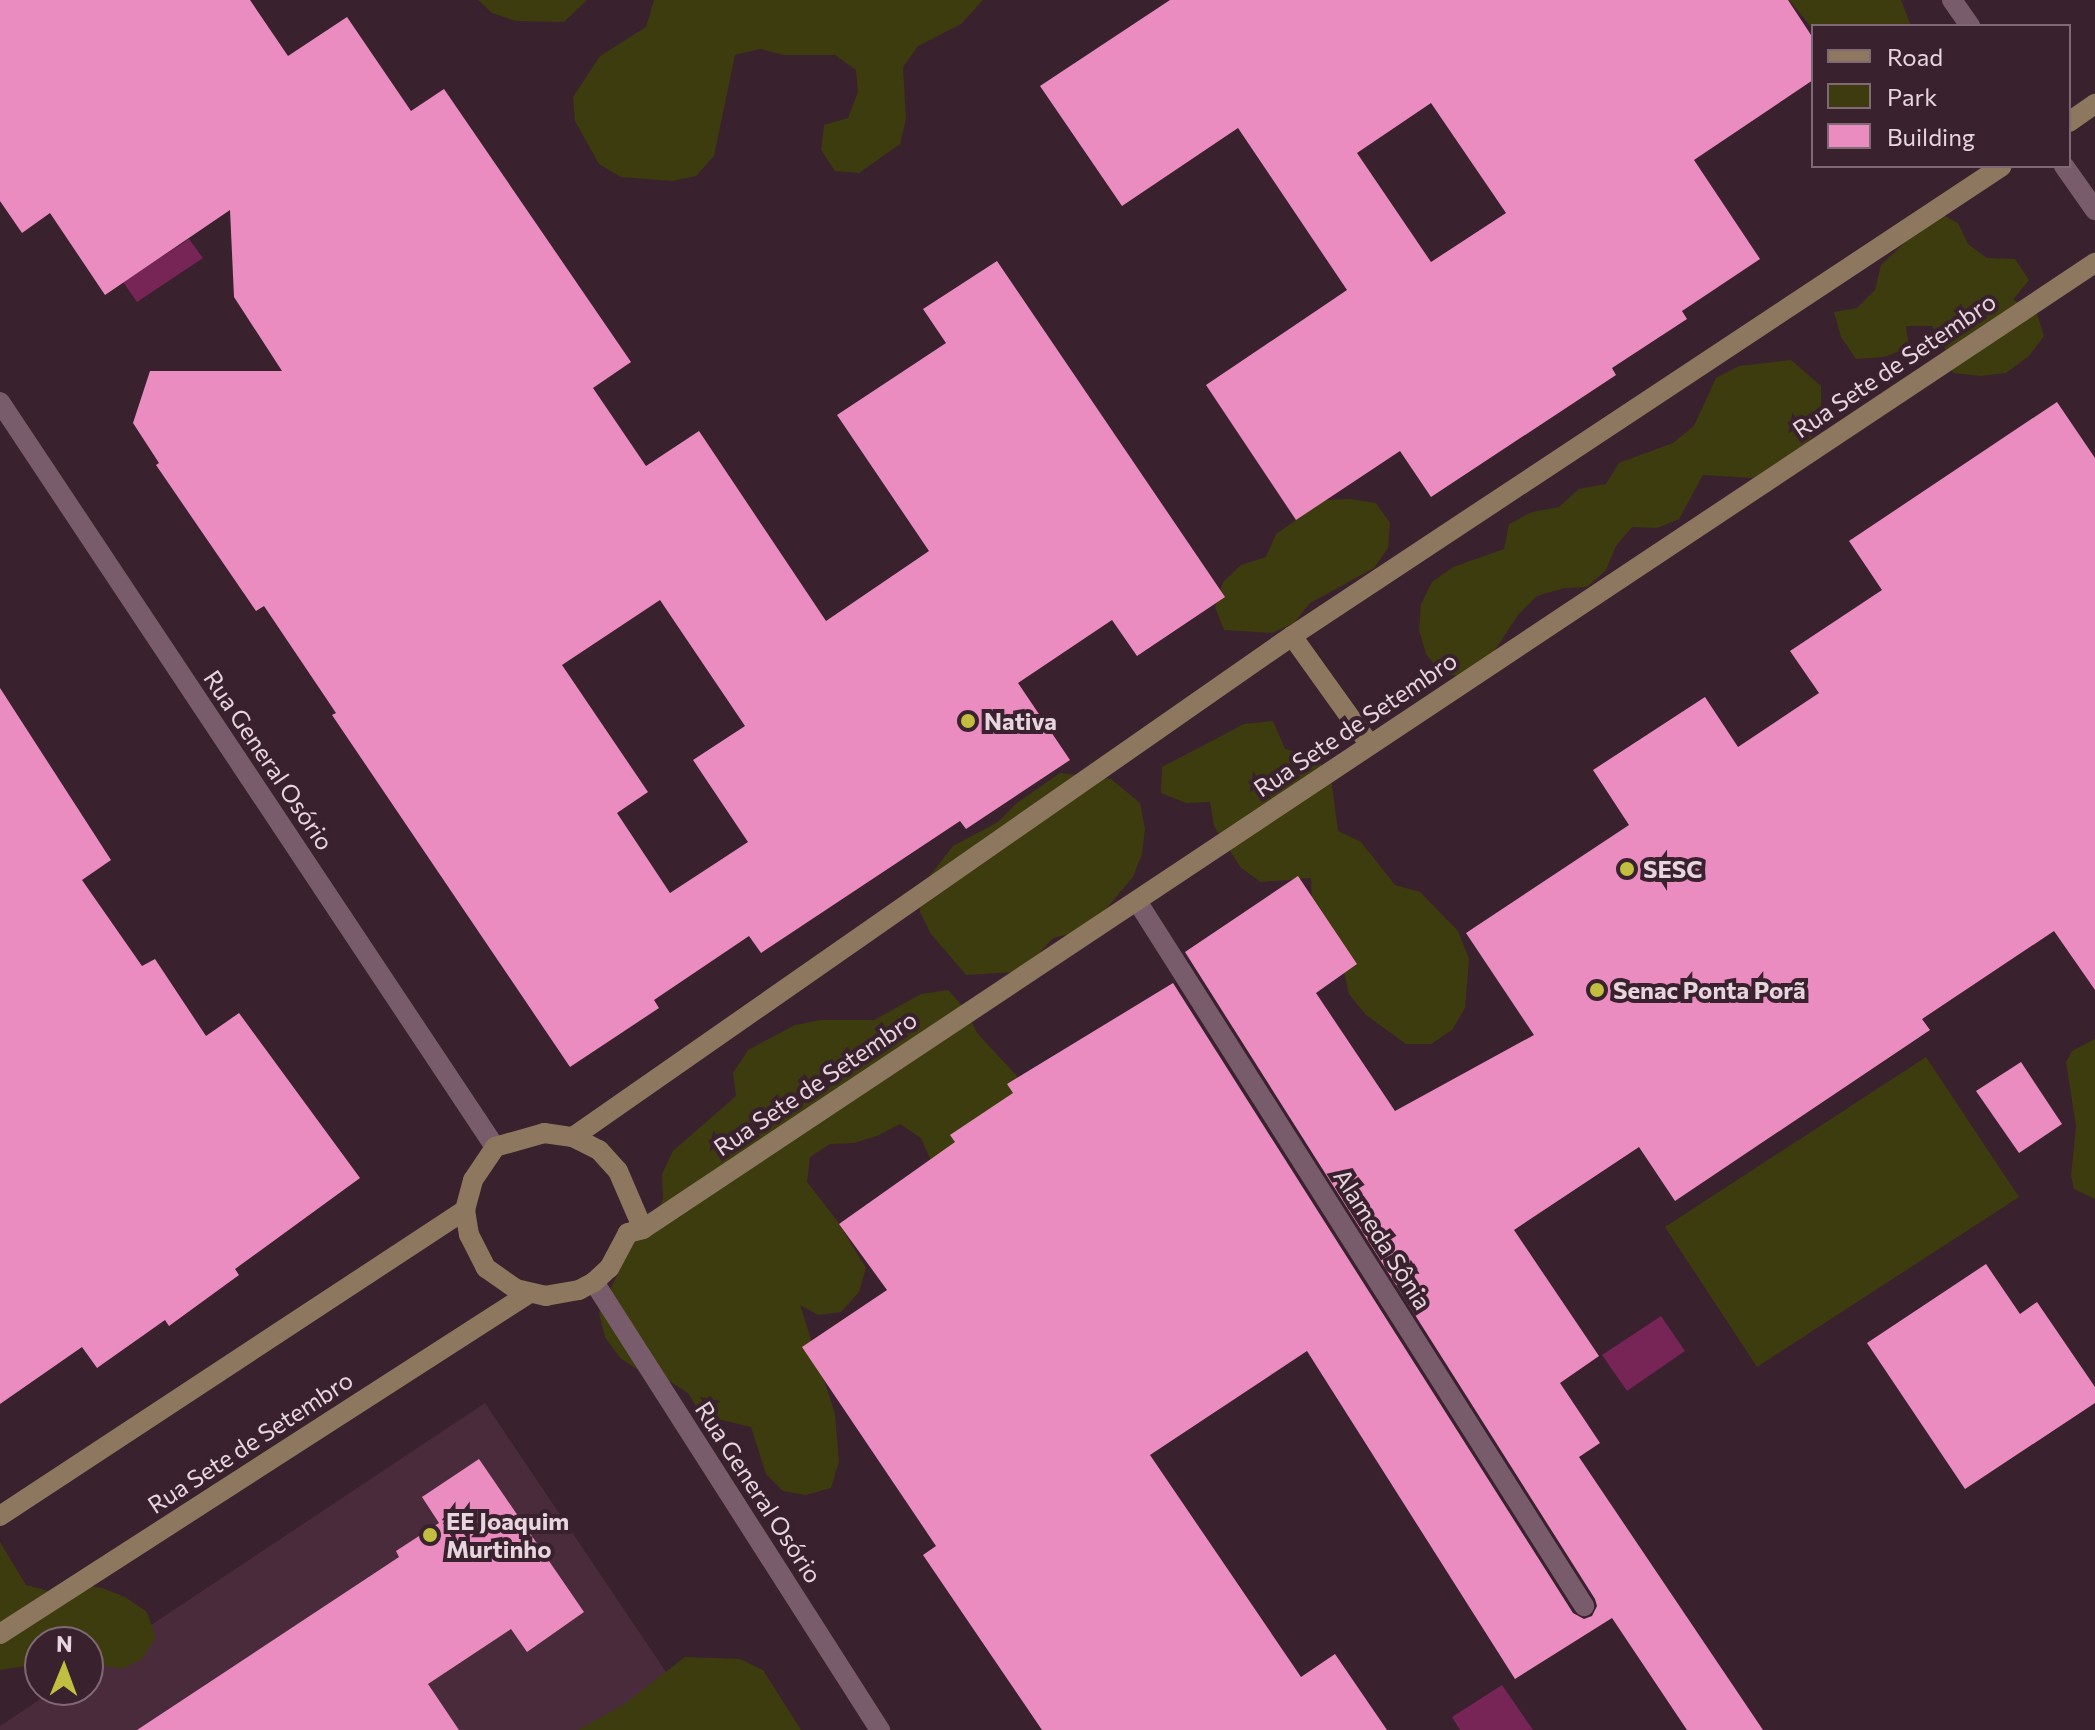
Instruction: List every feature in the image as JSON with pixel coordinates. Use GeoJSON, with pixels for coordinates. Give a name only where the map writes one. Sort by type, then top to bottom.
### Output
{"type":"FeatureCollection","features":[{"type":"Feature","properties":{"kind":"main road"},"geometry":{"type":"LineString","coordinates":[[2071,121],[2095,104]]}},
{"type":"Feature","properties":{"kind":"main road"},"geometry":{"type":"LineString","coordinates":[[573,1137],[1292,636],[1999,168]]}},
{"type":"Feature","properties":{"kind":"main road","name":"Rua Sete de Setembro"},"geometry":{"type":"LineString","coordinates":[[643,1229],[2095,263]]}},
{"type":"Feature","properties":{"kind":"main road"},"geometry":{"type":"LineString","coordinates":[[1292,636],[1370,745]]}},
{"type":"Feature","properties":{"kind":"main road"},"geometry":{"type":"LineString","coordinates":[[529,1134],[573,1137],[599,1150],[618,1171],[643,1229],[628,1233],[614,1260],[594,1282],[562,1294],[528,1294],[495,1277],[478,1258],[469,1235],[465,1210],[473,1180],[495,1147],[529,1134]]}},
{"type":"Feature","properties":{"kind":"main road"},"geometry":{"type":"LineString","coordinates":[[0,1516],[465,1210]]}},
{"type":"Feature","properties":{"kind":"main road","name":"Rua Sete de Setembro"},"geometry":{"type":"LineString","coordinates":[[0,1634],[528,1294]]}},
{"type":"Feature","properties":{"kind":"street"},"geometry":{"type":"LineString","coordinates":[[1952,0],[1969,24]]}},
{"type":"Feature","properties":{"kind":"street"},"geometry":{"type":"LineString","coordinates":[[2065,168],[2095,210]]}},
{"type":"Feature","properties":{"kind":"street","name":"Rua General Osório"},"geometry":{"type":"LineString","coordinates":[[0,402],[495,1147]]}},
{"type":"Feature","properties":{"kind":"street","name":"Alameda Sônia"},"geometry":{"type":"LineString","coordinates":[[1137,901],[1584,1606]]}},
{"type":"Feature","properties":{"kind":"street","name":"Rua General Osório"},"geometry":{"type":"LineString","coordinates":[[594,1282],[880,1730]]}},
{"type":"Feature","properties":{"kind":"shaded area"},"geometry":{"type":"Polygon","coordinates":[[[189,239],[203,258],[137,302],[123,282],[189,239]]]}},
{"type":"Feature","properties":{"kind":"shaded area"},"geometry":{"type":"Polygon","coordinates":[[[1661,1316],[1685,1351],[1627,1391],[1602,1355],[1661,1316]]]}},
{"type":"Feature","properties":{"kind":"shaded area","name":"EE Joaquim Murtinho"},"geometry":{"type":"Polygon","coordinates":[[[485,1403],[705,1730],[0,1730],[0,1726],[30,1706],[104,1706],[104,1656],[485,1403]]]}},
{"type":"Feature","properties":{"kind":"shaded area"},"geometry":{"type":"Polygon","coordinates":[[[1502,1685],[1533,1730],[1460,1730],[1452,1717],[1502,1685]]]}},
{"type":"Feature","properties":{"kind":"green space"},"geometry":{"type":"Polygon","coordinates":[[[478,0],[587,0],[564,22],[516,21],[492,13],[478,0]]]}},
{"type":"Feature","properties":{"kind":"green space"},"geometry":{"type":"Polygon","coordinates":[[[654,0],[983,0],[961,24],[918,46],[903,67],[906,119],[900,144],[859,173],[835,171],[821,150],[824,125],[848,118],[858,92],[856,70],[835,55],[784,55],[760,49],[735,55],[714,156],[696,176],[672,181],[621,177],[599,164],[575,121],[573,97],[600,56],[646,27],[654,0]]]}},
{"type":"Feature","properties":{"kind":"green space"},"geometry":{"type":"Polygon","coordinates":[[[1789,0],[1901,0],[1910,24],[1811,24],[1811,27],[1789,0]]]}},
{"type":"Feature","properties":{"kind":"green space"},"geometry":{"type":"Polygon","coordinates":[[[1937,212],[1958,223],[1968,244],[1987,258],[2015,259],[2029,280],[2013,300],[2036,310],[2044,336],[2029,356],[2006,373],[1981,376],[1953,373],[1945,349],[1932,326],[1906,326],[1909,348],[1884,357],[1856,359],[1841,337],[1834,312],[1857,308],[1875,290],[1881,265],[1937,212]]]}},
{"type":"Feature","properties":{"kind":"green space"},"geometry":{"type":"Polygon","coordinates":[[[1791,360],[1821,386],[1821,414],[1812,437],[1777,474],[1752,478],[1703,475],[1679,519],[1657,528],[1632,527],[1616,546],[1606,570],[1587,587],[1564,588],[1537,596],[1518,615],[1489,659],[1469,677],[1442,674],[1426,654],[1419,630],[1421,604],[1432,582],[1453,567],[1504,549],[1509,524],[1532,512],[1559,507],[1579,489],[1606,484],[1619,463],[1673,443],[1694,426],[1716,378],[1739,366],[1791,360]]]}},
{"type":"Feature","properties":{"kind":"green space"},"geometry":{"type":"Polygon","coordinates":[[[1351,499],[1376,503],[1390,523],[1388,548],[1374,568],[1310,603],[1294,623],[1272,633],[1224,630],[1215,607],[1223,582],[1241,565],[1266,557],[1276,534],[1325,500],[1351,499]]]}},
{"type":"Feature","properties":{"kind":"green space"},"geometry":{"type":"Polygon","coordinates":[[[1273,721],[1285,749],[1316,757],[1331,778],[1338,831],[1361,842],[1395,885],[1420,892],[1458,931],[1469,959],[1465,1008],[1452,1030],[1431,1044],[1406,1044],[1366,1015],[1349,994],[1343,968],[1313,928],[1311,878],[1261,882],[1241,868],[1214,826],[1210,802],[1186,803],[1161,793],[1162,767],[1244,724],[1273,721]]]}},
{"type":"Feature","properties":{"kind":"green space"},"geometry":{"type":"Polygon","coordinates":[[[1060,773],[1111,779],[1140,803],[1145,829],[1142,854],[1133,877],[1100,916],[1078,932],[1053,938],[1036,957],[1014,972],[966,975],[931,934],[920,912],[921,887],[953,846],[998,822],[1017,803],[1060,773]]]}},
{"type":"Feature","properties":{"kind":"green space"},"geometry":{"type":"Polygon","coordinates":[[[948,990],[966,1010],[977,1033],[1016,1075],[1028,1101],[931,1161],[921,1138],[900,1124],[854,1143],[830,1144],[810,1157],[807,1182],[838,1222],[866,1268],[859,1292],[841,1312],[818,1315],[800,1305],[835,1414],[839,1462],[831,1488],[806,1495],[783,1491],[766,1474],[751,1427],[701,1415],[688,1393],[669,1381],[644,1374],[620,1358],[605,1337],[599,1313],[633,1242],[652,1222],[663,1199],[662,1174],[673,1151],[736,1096],[733,1073],[748,1050],[795,1025],[821,1020],[874,1020],[921,994],[948,990]]]}},
{"type":"Feature","properties":{"kind":"green space"},"geometry":{"type":"Polygon","coordinates":[[[2095,1039],[2095,1199],[2074,1189],[2071,1176],[2076,1126],[2066,1062],[2072,1051],[2095,1039]]]}},
{"type":"Feature","properties":{"kind":"green space"},"geometry":{"type":"Polygon","coordinates":[[[1926,1057],[2019,1197],[1757,1367],[1665,1227],[1926,1057]]]}},
{"type":"Feature","properties":{"kind":"green space"},"geometry":{"type":"Polygon","coordinates":[[[0,1542],[26,1585],[52,1592],[77,1584],[102,1588],[125,1597],[147,1612],[156,1638],[142,1659],[122,1669],[104,1665],[104,1626],[24,1626],[24,1666],[0,1670],[0,1542]]]}},
{"type":"Feature","properties":{"kind":"green space"},"geometry":{"type":"Polygon","coordinates":[[[685,1657],[740,1659],[763,1670],[801,1730],[578,1730],[623,1705],[685,1657]]]}},
{"type":"Feature","properties":{"kind":"building"},"geometry":{"type":"Polygon","coordinates":[[[0,0],[250,0],[288,56],[347,17],[411,111],[444,89],[631,362],[593,388],[646,466],[699,431],[826,621],[929,551],[837,415],[946,343],[923,309],[997,261],[1225,597],[1137,656],[1112,620],[1018,683],[1070,760],[966,829],[960,821],[761,953],[749,936],[654,1000],[659,1008],[570,1067],[332,715],[336,713],[264,606],[256,611],[156,465],[159,463],[133,423],[150,371],[282,371],[234,297],[230,210],[105,295],[50,213],[22,233],[0,201],[0,0]],[[660,600],[562,665],[648,792],[617,813],[670,893],[748,842],[693,760],[745,726],[660,600]]]}},
{"type":"Feature","properties":{"kind":"building"},"geometry":{"type":"Polygon","coordinates":[[[1170,0],[1788,0],[1811,35],[1811,81],[1694,160],[1760,259],[1682,311],[1687,319],[1612,368],[1616,375],[1431,497],[1400,451],[1296,520],[1206,385],[1347,290],[1238,128],[1122,206],[1040,86],[1170,0]],[[1431,103],[1357,153],[1431,262],[1506,213],[1431,103]]]}},
{"type":"Feature","properties":{"kind":"building"},"geometry":{"type":"Polygon","coordinates":[[[2057,402],[2095,458],[2095,990],[2054,931],[1922,1019],[1930,1030],[1675,1201],[1639,1147],[1514,1230],[1599,1356],[1560,1383],[1600,1443],[1579,1457],[1763,1730],[1687,1730],[1612,1618],[1515,1679],[1307,1351],[1150,1455],[1301,1677],[1335,1654],[1387,1730],[1042,1730],[923,1555],[936,1546],[802,1347],[887,1290],[839,1224],[955,1142],[950,1135],[1013,1093],[1007,1084],[1173,983],[1573,1613],[1584,1619],[1592,1616],[1597,1606],[1595,1599],[1185,952],[1298,876],[1357,964],[1316,993],[1395,1111],[1534,1035],[1466,933],[1629,825],[1593,770],[1705,697],[1738,747],[1819,693],[1790,651],[1882,590],[1849,541],[2057,402]]]}},
{"type":"Feature","properties":{"kind":"building"},"geometry":{"type":"Polygon","coordinates":[[[0,688],[111,860],[82,880],[142,966],[155,959],[206,1036],[239,1013],[360,1178],[235,1269],[239,1275],[169,1326],[165,1320],[97,1368],[82,1347],[0,1404],[0,688]]]}},
{"type":"Feature","properties":{"kind":"building"},"geometry":{"type":"Polygon","coordinates":[[[2021,1062],[2062,1124],[2019,1153],[1976,1091],[2021,1062]]]}},
{"type":"Feature","properties":{"kind":"building"},"geometry":{"type":"Polygon","coordinates":[[[1986,1264],[2020,1314],[2037,1302],[2095,1387],[2095,1403],[1965,1489],[1867,1343],[1986,1264]]]}},
{"type":"Feature","properties":{"kind":"building"},"geometry":{"type":"Polygon","coordinates":[[[479,1459],[584,1612],[527,1652],[511,1629],[428,1684],[459,1730],[137,1730],[399,1557],[396,1551],[439,1523],[422,1497],[479,1459]]]}},
{"type":"Feature","properties":{"kind":"place","name":"Nativa"},"geometry":{"type":"Point","coordinates":[968,721]}},
{"type":"Feature","properties":{"kind":"place","name":"SESC"},"geometry":{"type":"Point","coordinates":[1627,869]}},
{"type":"Feature","properties":{"kind":"place","name":"Senac Ponta Porã"},"geometry":{"type":"Point","coordinates":[1597,990]}},
{"type":"Feature","properties":{"kind":"place","name":"EE Joaquim Murtinho"},"geometry":{"type":"Point","coordinates":[430,1535]}}]}
